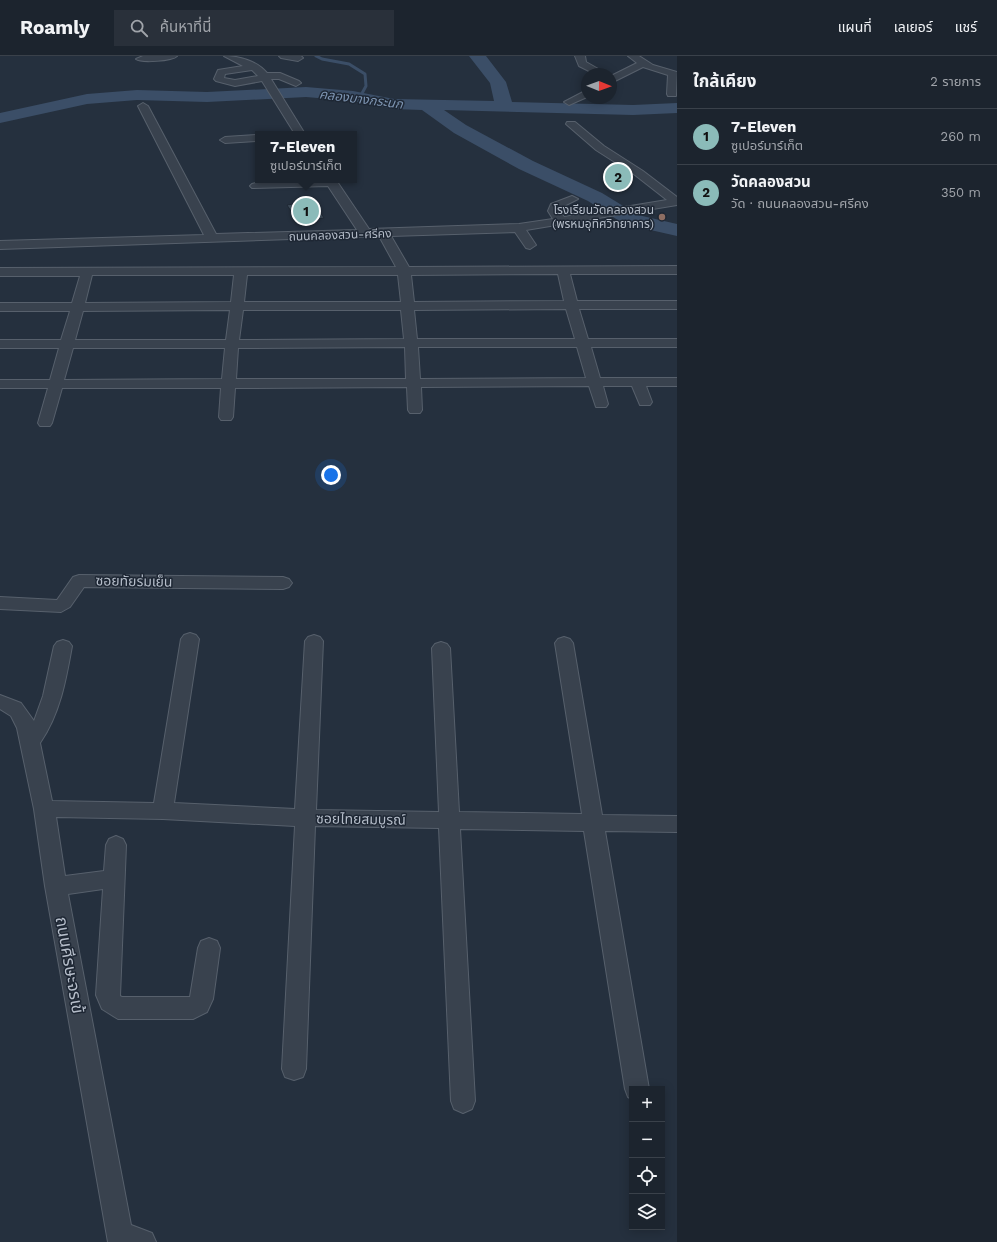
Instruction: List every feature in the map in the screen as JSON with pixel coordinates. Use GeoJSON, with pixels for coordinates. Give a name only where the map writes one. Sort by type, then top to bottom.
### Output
{"type":"FeatureCollection","features":[{"type":"Feature","properties":{"kind":"street"},"geometry":{"type":"LineString","coordinates":[[141,59],[172,56]]}},
{"type":"Feature","properties":{"kind":"street"},"geometry":{"type":"LineString","coordinates":[[230,56],[252,67],[266,80],[298,131]]}},
{"type":"Feature","properties":{"kind":"street"},"geometry":{"type":"LineString","coordinates":[[284,56],[298,58]]}},
{"type":"Feature","properties":{"kind":"street"},"geometry":{"type":"LineString","coordinates":[[580,56],[582,64],[590,68]]}},
{"type":"Feature","properties":{"kind":"street"},"geometry":{"type":"LineString","coordinates":[[633,56],[642,64],[675,74],[672,94]]}},
{"type":"Feature","properties":{"kind":"street"},"geometry":{"type":"LineString","coordinates":[[617,76],[642,64]]}},
{"type":"Feature","properties":{"kind":"street"},"geometry":{"type":"LineString","coordinates":[[252,67],[222,72],[219,79],[230,84],[266,80],[280,76],[296,82]]}},
{"type":"Feature","properties":{"kind":"street"},"geometry":{"type":"LineString","coordinates":[[569,102],[581,96]]}},
{"type":"Feature","properties":{"kind":"street"},"geometry":{"type":"LineString","coordinates":[[143,106],[212,239]]}},
{"type":"Feature","properties":{"kind":"street"},"geometry":{"type":"LineString","coordinates":[[571,124],[600,148],[639,173],[664,193],[677,199]]}},
{"type":"Feature","properties":{"kind":"street"},"geometry":{"type":"LineString","coordinates":[[225,140],[255,138]]}},
{"type":"Feature","properties":{"kind":"street"},"geometry":{"type":"LineString","coordinates":[[256,186],[301,183]]}},
{"type":"Feature","properties":{"kind":"street"},"geometry":{"type":"LineString","coordinates":[[332,183],[366,234]]}},
{"type":"Feature","properties":{"kind":"street"},"geometry":{"type":"LineString","coordinates":[[561,222],[554,211],[555,206],[572,199]]}},
{"type":"Feature","properties":{"kind":"street","name":"ถนนคลองสวน-ศรีคง"},"geometry":{"type":"LineString","coordinates":[[0,243],[212,239],[519,228],[596,216],[677,199]]}},
{"type":"Feature","properties":{"kind":"street"},"geometry":{"type":"LineString","coordinates":[[519,228],[530,245]]}},
{"type":"Feature","properties":{"kind":"street"},"geometry":{"type":"LineString","coordinates":[[384,234],[404,270],[411,342],[415,410]]}},
{"type":"Feature","properties":{"kind":"street"},"geometry":{"type":"LineString","coordinates":[[563,270],[571,305],[601,404]]}},
{"type":"Feature","properties":{"kind":"street"},"geometry":{"type":"LineString","coordinates":[[0,272],[677,270]]}},
{"type":"Feature","properties":{"kind":"street"},"geometry":{"type":"LineString","coordinates":[[226,418],[230,384],[232,343],[241,271]]}},
{"type":"Feature","properties":{"kind":"street"},"geometry":{"type":"LineString","coordinates":[[45,423],[88,272]]}},
{"type":"Feature","properties":{"kind":"street"},"geometry":{"type":"LineString","coordinates":[[0,307],[677,305]]}},
{"type":"Feature","properties":{"kind":"street"},"geometry":{"type":"LineString","coordinates":[[0,344],[411,342],[677,343]]}},
{"type":"Feature","properties":{"kind":"street"},"geometry":{"type":"LineString","coordinates":[[0,384],[414,384],[677,382]]}},
{"type":"Feature","properties":{"kind":"street"},"geometry":{"type":"LineString","coordinates":[[638,383],[645,402]]}},
{"type":"Feature","properties":{"kind":"street","name":"ซอยทัยร่มเย็น"},"geometry":{"type":"LineString","coordinates":[[0,603],[61,606],[67,601],[73,586],[79,581],[283,583]]}},
{"type":"Feature","properties":{"kind":"street"},"geometry":{"type":"LineString","coordinates":[[163,811],[190,639]]}},
{"type":"Feature","properties":{"kind":"street"},"geometry":{"type":"LineString","coordinates":[[294,1069],[298,926],[306,818],[314,641]]}},
{"type":"Feature","properties":{"kind":"street"},"geometry":{"type":"LineString","coordinates":[[564,643],[637,1086]]}},
{"type":"Feature","properties":{"kind":"street"},"geometry":{"type":"LineString","coordinates":[[30,742],[41,728],[49,709],[63,646]]}},
{"type":"Feature","properties":{"kind":"street"},"geometry":{"type":"LineString","coordinates":[[441,648],[463,1101]]}},
{"type":"Feature","properties":{"kind":"street","name":"ถนนศีรษะจรเข้"},"geometry":{"type":"LineString","coordinates":[[0,702],[14,706],[22,716],[28,728],[44,809],[56,886],[108,1175],[128,1240]]}},
{"type":"Feature","properties":{"kind":"street","name":"ซอยไทยสมบูรณ์"},"geometry":{"type":"LineString","coordinates":[[44,809],[163,811],[306,818],[677,824]]}},
{"type":"Feature","properties":{"kind":"street"},"geometry":{"type":"LineString","coordinates":[[116,845],[108,995],[110,1002],[118,1008],[193,1008],[199,1004],[201,999],[209,948]]}},
{"type":"Feature","properties":{"kind":"street"},"geometry":{"type":"LineString","coordinates":[[56,886],[114,879]]}},
{"type":"Feature","properties":{"kind":"building"},"geometry":{"type":"Polygon","coordinates":[[[313,201],[324,218],[298,222],[287,205],[313,201]]]}},
{"type":"Feature","properties":{"kind":"waterway"},"geometry":{"type":"LineString","coordinates":[[316,56],[322,59],[349,64],[365,74],[366,86],[360,97]]}},
{"type":"Feature","properties":{"kind":"waterway"},"geometry":{"type":"LineString","coordinates":[[477,56],[498,82],[504,106]]}},
{"type":"Feature","properties":{"kind":"waterway","name":"คลองบางกระนก"},"geometry":{"type":"LineString","coordinates":[[0,118],[87,99],[137,95],[207,97],[306,92],[353,96],[394,104],[633,110],[677,108]]}},
{"type":"Feature","properties":{"kind":"waterway"},"geometry":{"type":"LineString","coordinates":[[428,106],[460,129],[526,165],[595,197],[631,220],[677,230]]}},
{"type":"Feature","properties":{"kind":"place","name":"วัดคลองสวน"},"geometry":{"type":"Point","coordinates":[618,177]}},
{"type":"Feature","properties":{"kind":"place","name":"7-Eleven"},"geometry":{"type":"Point","coordinates":[306,211]}},
{"type":"Feature","properties":{"kind":"place","name":"โรงเรียนวัดคลองสวน (พรหมอุทิศวิทยาคาร)"},"geometry":{"type":"Point","coordinates":[662,217]}}]}
